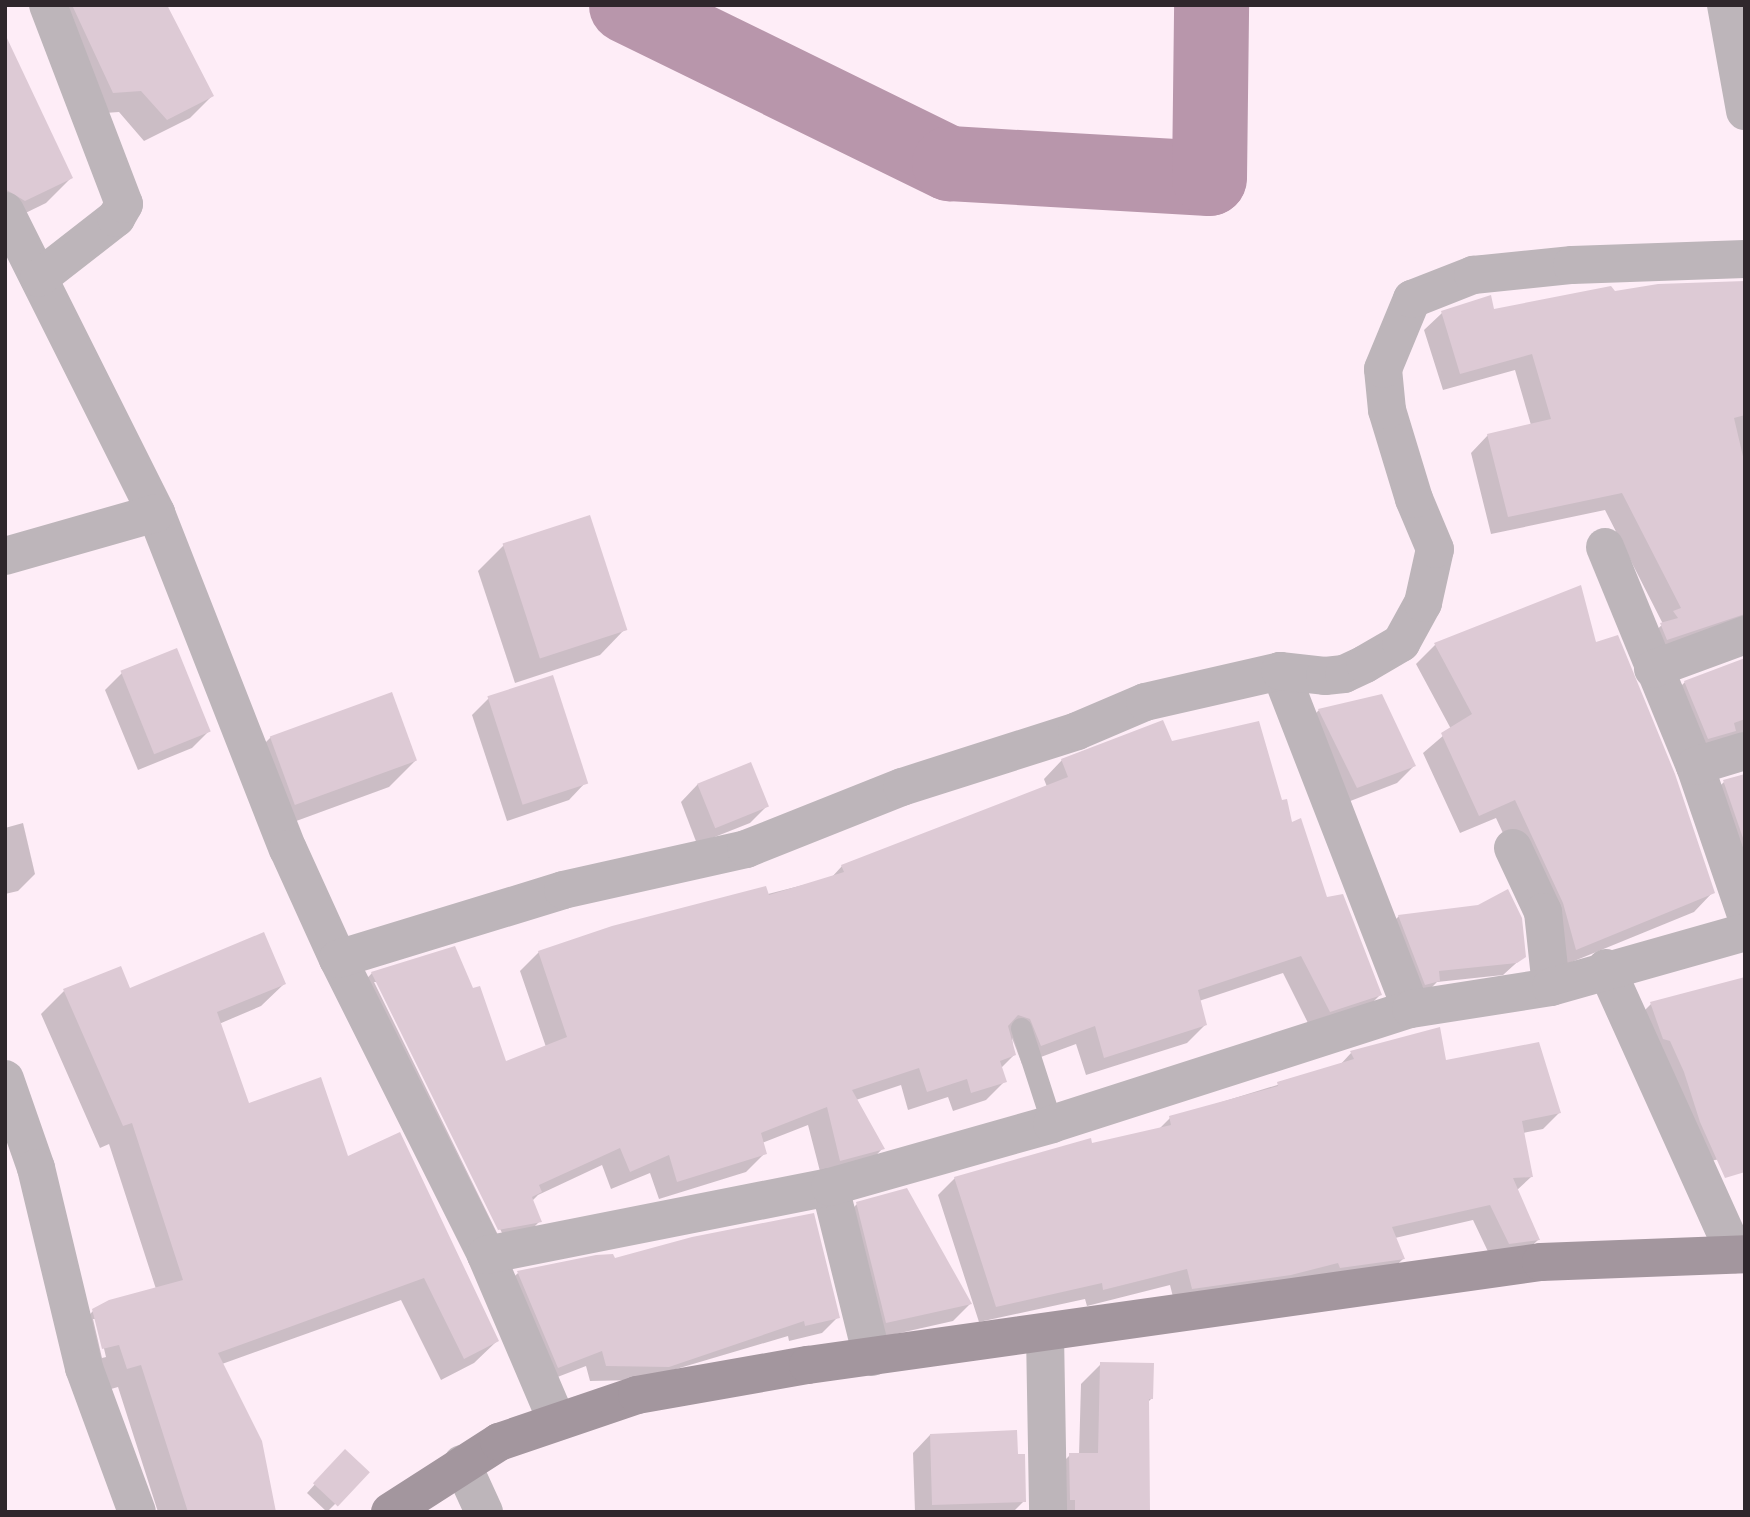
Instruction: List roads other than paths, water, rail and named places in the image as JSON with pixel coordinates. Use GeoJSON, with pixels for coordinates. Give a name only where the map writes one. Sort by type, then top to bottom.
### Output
{"type":"FeatureCollection","features":[{"type":"Feature","properties":{"kind":"street"},"geometry":{"type":"LineString","coordinates":[[39,278],[116,218],[124,204],[48,5]]}},
{"type":"Feature","properties":{"kind":"street"},"geometry":{"type":"LineString","coordinates":[[1726,5],[1745,111]]}},
{"type":"Feature","properties":{"kind":"street"},"geometry":{"type":"LineString","coordinates":[[5,211],[156,513],[288,849],[338,959],[486,1255],[556,1419]]}},
{"type":"Feature","properties":{"kind":"street"},"geometry":{"type":"LineString","coordinates":[[338,959],[563,890],[746,849],[902,787],[1077,731],[1144,702],[1280,671],[1314,676],[1344,674],[1401,643],[1423,603],[1435,549],[1414,499],[1387,410],[1383,369],[1412,299],[1473,275],[1599,263],[1745,259]]}},
{"type":"Feature","properties":{"kind":"street"},"geometry":{"type":"LineString","coordinates":[[5,556],[156,513]]}},
{"type":"Feature","properties":{"kind":"street"},"geometry":{"type":"LineString","coordinates":[[1605,547],[1695,766],[1745,912]]}},
{"type":"Feature","properties":{"kind":"street"},"geometry":{"type":"LineString","coordinates":[[1653,669],[1745,635]]}},
{"type":"Feature","properties":{"kind":"street"},"geometry":{"type":"LineString","coordinates":[[1280,671],[1411,1009]]}},
{"type":"Feature","properties":{"kind":"street"},"geometry":{"type":"LineString","coordinates":[[1695,766],[1745,751]]}},
{"type":"Feature","properties":{"kind":"street"},"geometry":{"type":"LineString","coordinates":[[1513,848],[1543,912],[1551,987]]}},
{"type":"Feature","properties":{"kind":"street"},"geometry":{"type":"LineString","coordinates":[[486,1255],[830,1187],[1052,1124],[1411,1009],[1551,987],[1606,968],[1745,932]]}},
{"type":"Feature","properties":{"kind":"street"},"geometry":{"type":"LineString","coordinates":[[390,1512],[499,1442],[556,1419],[637,1395],[872,1357],[1541,1262],[1740,1254],[1606,968]]}},
{"type":"Feature","properties":{"kind":"street"},"geometry":{"type":"LineString","coordinates":[[5,1079],[36,1167],[84,1368],[137,1512]]}},
{"type":"Feature","properties":{"kind":"street"},"geometry":{"type":"LineString","coordinates":[[830,1187],[872,1357]]}},
{"type":"Feature","properties":{"kind":"street"},"geometry":{"type":"LineString","coordinates":[[1045,1334],[1048,1512]]}},
{"type":"Feature","properties":{"kind":"street"},"geometry":{"type":"LineString","coordinates":[[462,1464],[484,1512]]}},
{"type":"Feature","properties":{"kind":"lane"},"geometry":{"type":"LineString","coordinates":[[1021,1028],[1052,1124]]}},
{"type":"Feature","properties":{"kind":"waterway"},"geometry":{"type":"LineString","coordinates":[[626,5],[949,163],[1209,178],[1211,5]]}}]}
